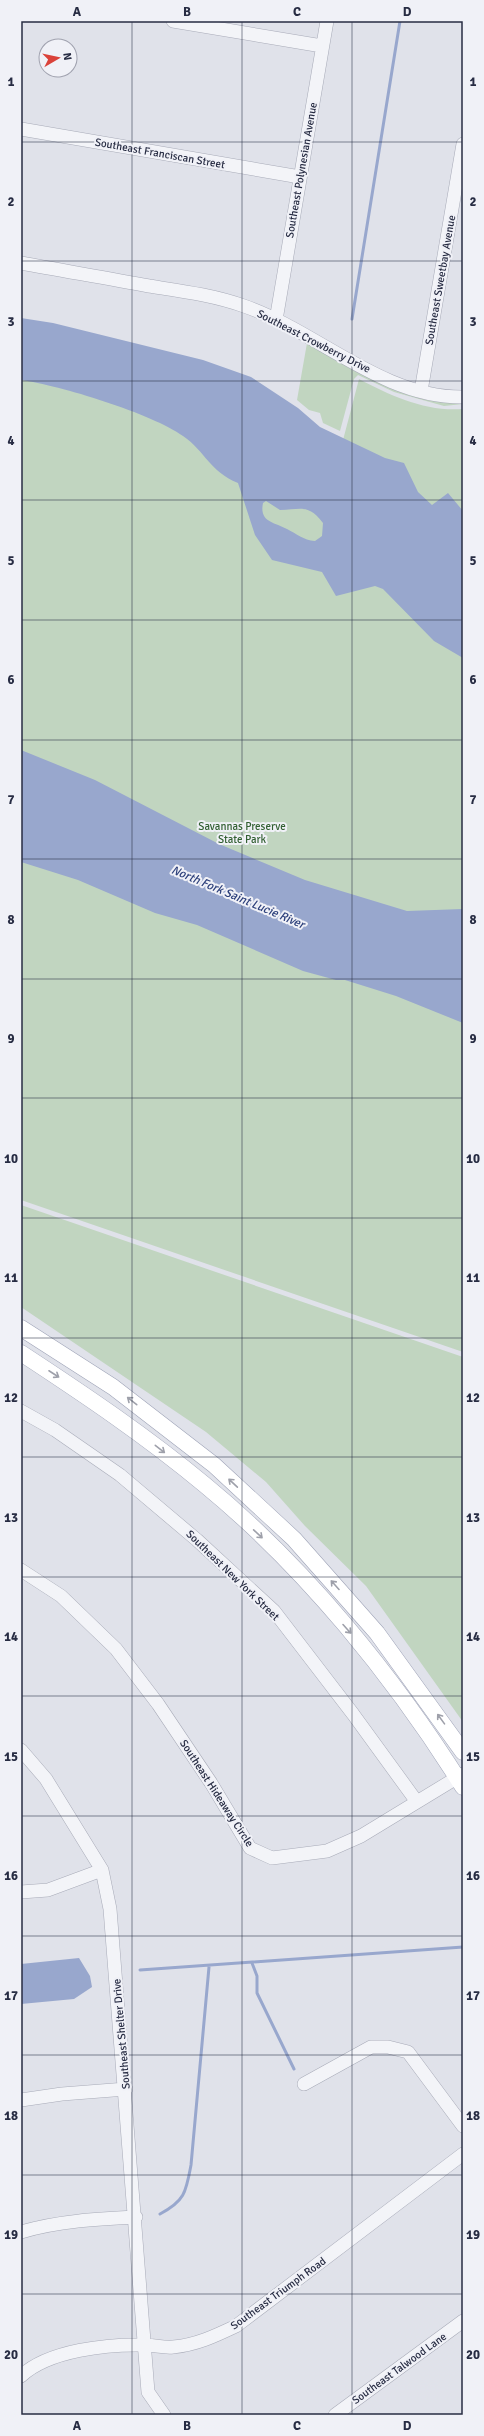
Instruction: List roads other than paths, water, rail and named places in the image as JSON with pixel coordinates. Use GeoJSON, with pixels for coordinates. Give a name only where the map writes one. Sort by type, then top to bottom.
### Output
{"type":"FeatureCollection","features":[{"type":"Feature","properties":{"kind":"main road"},"geometry":{"type":"LineString","coordinates":[[21,1328],[113,1387],[214,1465],[294,1539],[377,1633],[463,1752]]}},
{"type":"Feature","properties":{"kind":"main road"},"geometry":{"type":"LineString","coordinates":[[21,1353],[105,1407],[193,1476],[285,1559],[369,1653],[461,1780]]}},
{"type":"Feature","properties":{"kind":"street"},"geometry":{"type":"LineString","coordinates":[[173,21],[322,46]]}},
{"type":"Feature","properties":{"kind":"street","name":"Southeast Polynesian Avenue"},"geometry":{"type":"LineString","coordinates":[[276,320],[327,21]]}},
{"type":"Feature","properties":{"kind":"street","name":"Southeast Franciscan Street"},"geometry":{"type":"LineString","coordinates":[[21,129],[300,176]]}},
{"type":"Feature","properties":{"kind":"street","name":"Southeast Sweetbay Avenue"},"geometry":{"type":"LineString","coordinates":[[421,391],[463,144]]}},
{"type":"Feature","properties":{"kind":"street","name":"Southeast Crowberry Drive"},"geometry":{"type":"LineString","coordinates":[[21,264],[208,296],[244,306],[276,320],[385,378],[421,391],[463,397]]}},
{"type":"Feature","properties":{"kind":"street","name":"Southeast New York Street"},"geometry":{"type":"LineString","coordinates":[[21,1411],[55,1430],[120,1475],[197,1540],[274,1611],[353,1714],[417,1802]]}},
{"type":"Feature","properties":{"kind":"street","name":"Southeast Hideaway Circle"},"geometry":{"type":"LineString","coordinates":[[21,1570],[61,1596],[116,1649],[158,1704],[211,1783],[250,1848],[272,1858],[327,1851],[361,1836],[417,1802],[461,1780]]}},
{"type":"Feature","properties":{"kind":"street","name":"Southeast Shelter Drive"},"geometry":{"type":"LineString","coordinates":[[21,1750],[46,1779],[102,1870],[110,1908],[126,2089],[145,2345]]}},
{"type":"Feature","properties":{"kind":"street"},"geometry":{"type":"LineString","coordinates":[[21,1892],[48,1890],[102,1870]]}},
{"type":"Feature","properties":{"kind":"street"},"geometry":{"type":"LineString","coordinates":[[304,2084],[371,2047],[388,2047],[408,2052],[463,2126]]}},
{"type":"Feature","properties":{"kind":"street"},"geometry":{"type":"LineString","coordinates":[[21,2100],[62,2094],[126,2089]]}},
{"type":"Feature","properties":{"kind":"street","name":"Southeast Triumph Road"},"geometry":{"type":"LineString","coordinates":[[21,2376],[48,2359],[76,2351],[145,2345],[172,2347],[205,2341],[236,2326],[463,2154]]}},
{"type":"Feature","properties":{"kind":"street"},"geometry":{"type":"LineString","coordinates":[[21,2232],[39,2227],[77,2221],[136,2217]]}},
{"type":"Feature","properties":{"kind":"street","name":"Southeast Talwood Lane"},"geometry":{"type":"LineString","coordinates":[[335,2415],[463,2321]]}},
{"type":"Feature","properties":{"kind":"street"},"geometry":{"type":"LineString","coordinates":[[145,2345],[148,2392],[164,2415]]}},
{"type":"Feature","properties":{"kind":"water"},"geometry":{"type":"Polygon","coordinates":[[[21,318],[53,323],[203,360],[251,377],[298,408],[320,427],[385,458],[404,463],[418,492],[432,505],[448,493],[463,511],[463,658],[434,641],[383,589],[375,586],[336,596],[322,572],[272,560],[255,535],[238,483],[220,473],[191,442],[169,427],[129,410],[81,394],[21,380],[21,318]],[[266,501],[263,503],[262,509],[265,518],[273,523],[307,539],[315,541],[322,536],[323,523],[313,513],[303,509],[280,510],[266,501]]]}},
{"type":"Feature","properties":{"kind":"water","name":"North Fork Saint Lucie River"},"geometry":{"type":"Polygon","coordinates":[[[21,750],[95,780],[219,844],[305,880],[407,911],[463,909],[463,1023],[396,996],[345,980],[336,980],[303,971],[197,925],[155,913],[78,880],[21,862],[21,750]]]}},
{"type":"Feature","properties":{"kind":"water"},"geometry":{"type":"Polygon","coordinates":[[[79,1958],[90,1976],[92,1987],[74,1999],[21,2004],[21,1964],[79,1958]]]}},
{"type":"Feature","properties":{"kind":"waterway"},"geometry":{"type":"LineString","coordinates":[[352,319],[400,21]]}},
{"type":"Feature","properties":{"kind":"waterway"},"geometry":{"type":"LineString","coordinates":[[140,1970],[463,1947]]}},
{"type":"Feature","properties":{"kind":"waterway"},"geometry":{"type":"LineString","coordinates":[[252,1963],[257,1976],[257,1993],[294,2069]]}},
{"type":"Feature","properties":{"kind":"waterway"},"geometry":{"type":"LineString","coordinates":[[160,2214],[175,2205],[183,2195],[186,2189],[191,2165],[209,1967]]}},
{"type":"Feature","properties":{"kind":"park label","name":"Savannas Preserve State Park"},"geometry":{"type":"Point","coordinates":[242,832]}}]}
